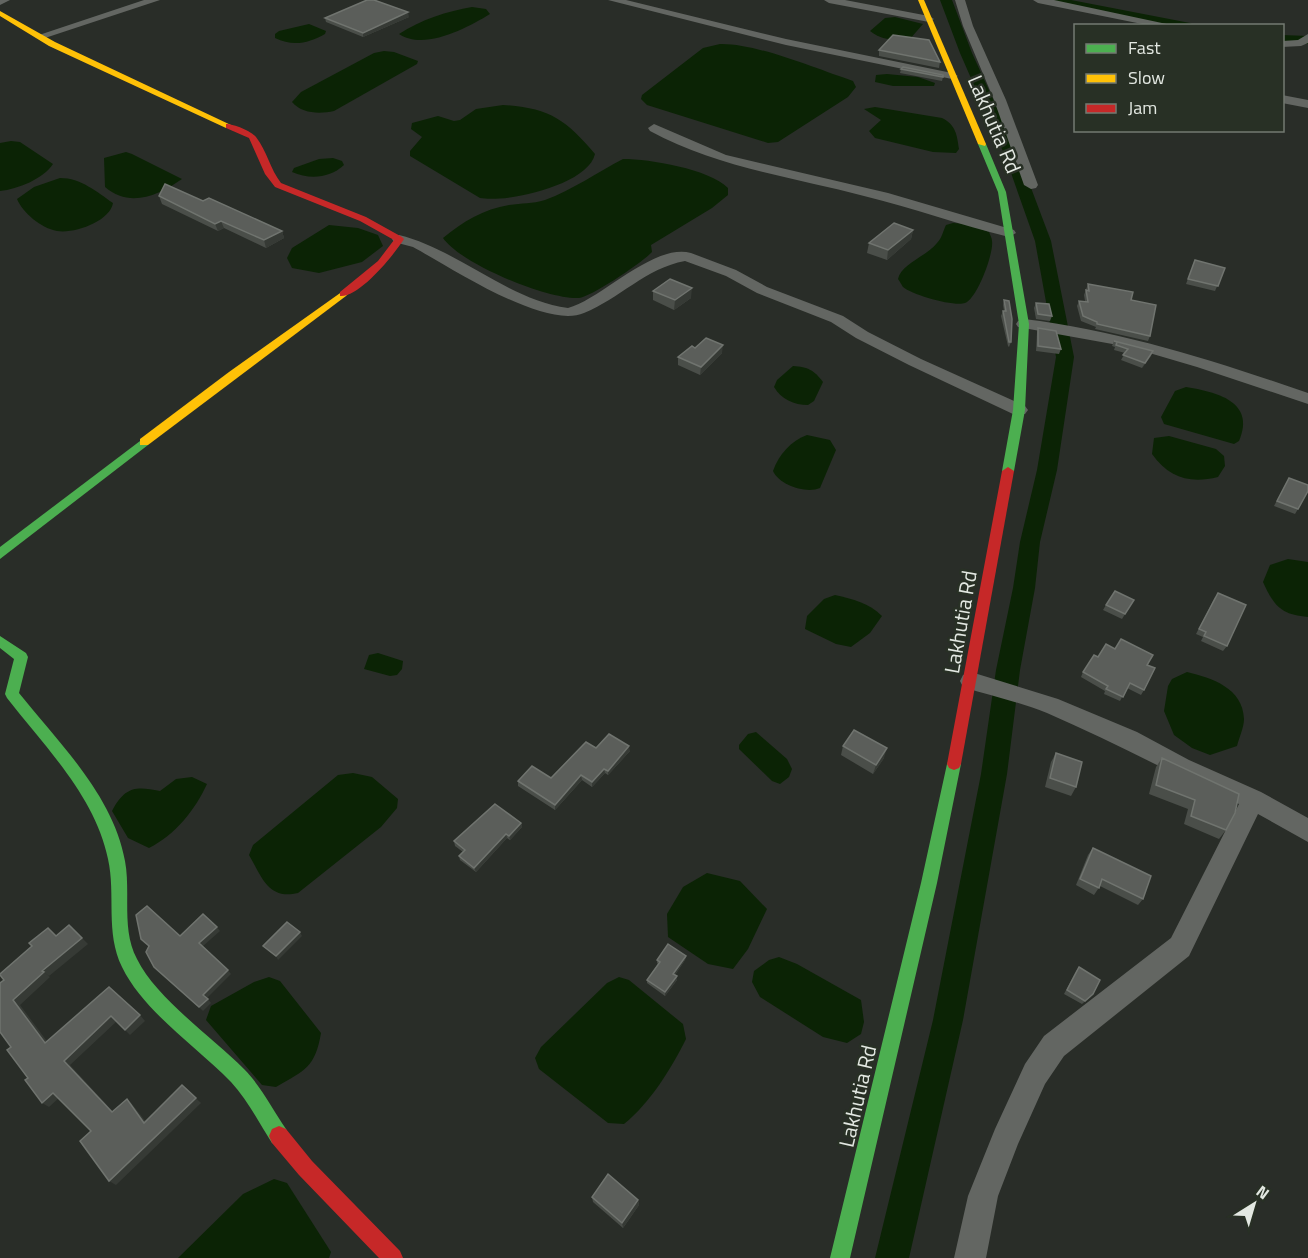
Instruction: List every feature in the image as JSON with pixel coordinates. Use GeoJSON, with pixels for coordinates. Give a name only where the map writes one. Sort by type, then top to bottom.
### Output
{"type":"FeatureCollection","features":[{"type":"Feature","properties":{"kind":"street"},"geometry":{"type":"LineString","coordinates":[[0,2],[5,0]]}},
{"type":"Feature","properties":{"kind":"street"},"geometry":{"type":"LineString","coordinates":[[41,36],[155,0]]}},
{"type":"Feature","properties":{"kind":"street"},"geometry":{"type":"LineString","coordinates":[[613,0],[786,42],[952,76]]}},
{"type":"Feature","properties":{"kind":"street"},"geometry":{"type":"LineString","coordinates":[[829,0],[929,19]]}},
{"type":"Feature","properties":{"kind":"street","name":"Lakhutia Rd"},"geometry":{"type":"LineString","coordinates":[[840,1258],[929,883],[971,681],[1019,410],[1024,324],[1002,192],[921,0]]}},
{"type":"Feature","properties":{"kind":"street"},"geometry":{"type":"LineString","coordinates":[[960,0],[968,26],[1000,100],[1031,185]]}},
{"type":"Feature","properties":{"kind":"street"},"geometry":{"type":"LineString","coordinates":[[1038,0],[1161,24]]}},
{"type":"Feature","properties":{"kind":"street"},"geometry":{"type":"LineString","coordinates":[[0,13],[41,36],[252,137],[261,146],[262,160],[267,172],[279,185],[390,232],[399,238],[418,243],[525,302],[568,313],[579,310],[642,271],[669,259],[686,256],[731,273],[762,290],[837,319],[915,363],[1019,410]]}},
{"type":"Feature","properties":{"kind":"street"},"geometry":{"type":"LineString","coordinates":[[1284,44],[1301,43],[1308,37]]}},
{"type":"Feature","properties":{"kind":"street"},"geometry":{"type":"LineString","coordinates":[[1284,99],[1308,104]]}},
{"type":"Feature","properties":{"kind":"street"},"geometry":{"type":"LineString","coordinates":[[654,128],[674,140],[723,157],[907,203],[1009,233]]}},
{"type":"Feature","properties":{"kind":"street"},"geometry":{"type":"LineString","coordinates":[[0,554],[233,374],[367,277],[393,251],[399,238]]}},
{"type":"Feature","properties":{"kind":"street"},"geometry":{"type":"LineString","coordinates":[[1024,324],[1095,335],[1226,370],[1308,399]]}},
{"type":"Feature","properties":{"kind":"street"},"geometry":{"type":"LineString","coordinates":[[0,641],[21,657],[12,694],[90,794],[110,834],[117,862],[120,934],[128,961],[143,987],[240,1078],[252,1094],[258,1108],[291,1152],[360,1221],[393,1258]]}},
{"type":"Feature","properties":{"kind":"street"},"geometry":{"type":"LineString","coordinates":[[971,681],[1050,705],[1130,739],[1181,767],[1253,799],[1308,831]]}},
{"type":"Feature","properties":{"kind":"street"},"geometry":{"type":"LineString","coordinates":[[970,1258],[983,1196],[1005,1139],[1035,1074],[1053,1046],[1180,946],[1253,799]]}},
{"type":"Feature","properties":{"kind":"shaded area"},"geometry":{"type":"Polygon","coordinates":[[[472,7],[486,9],[490,14],[458,31],[433,39],[409,39],[399,34],[434,17],[472,7]]]}},
{"type":"Feature","properties":{"kind":"shaded area"},"geometry":{"type":"Polygon","coordinates":[[[895,17],[923,24],[910,39],[884,38],[870,31],[885,18],[895,17]]]}},
{"type":"Feature","properties":{"kind":"shaded area"},"geometry":{"type":"Polygon","coordinates":[[[309,24],[326,31],[325,34],[301,43],[275,38],[275,34],[279,31],[309,24]]]}},
{"type":"Feature","properties":{"kind":"shaded area"},"geometry":{"type":"Polygon","coordinates":[[[720,44],[751,48],[786,58],[853,81],[856,87],[848,97],[778,142],[768,143],[647,105],[641,99],[642,95],[703,48],[720,44]]]}},
{"type":"Feature","properties":{"kind":"shaded area"},"geometry":{"type":"Polygon","coordinates":[[[394,52],[418,61],[417,64],[334,111],[312,112],[301,109],[292,102],[301,92],[374,53],[394,52]]]}},
{"type":"Feature","properties":{"kind":"shaded area"},"geometry":{"type":"Polygon","coordinates":[[[876,75],[918,77],[935,83],[934,86],[893,86],[875,82],[876,75]]]}},
{"type":"Feature","properties":{"kind":"shaded area"},"geometry":{"type":"Polygon","coordinates":[[[503,105],[533,109],[565,124],[595,154],[589,165],[578,175],[545,190],[492,199],[480,198],[410,156],[410,151],[422,137],[411,129],[412,123],[438,116],[454,121],[460,120],[476,109],[503,105]]]}},
{"type":"Feature","properties":{"kind":"shaded area"},"geometry":{"type":"Polygon","coordinates":[[[875,107],[942,118],[953,127],[959,149],[956,153],[933,152],[875,138],[869,131],[881,120],[864,109],[875,107]]]}},
{"type":"Feature","properties":{"kind":"shaded area"},"geometry":{"type":"Polygon","coordinates":[[[20,142],[53,164],[30,182],[0,191],[0,143],[20,142]]]}},
{"type":"Feature","properties":{"kind":"shaded area"},"geometry":{"type":"Polygon","coordinates":[[[126,152],[182,179],[153,195],[144,197],[124,197],[114,193],[105,187],[104,158],[126,152]]]}},
{"type":"Feature","properties":{"kind":"shaded area"},"geometry":{"type":"Polygon","coordinates":[[[333,158],[342,161],[344,165],[332,173],[313,177],[292,172],[294,168],[319,159],[333,158]]]}},
{"type":"Feature","properties":{"kind":"shaded area"},"geometry":{"type":"Polygon","coordinates":[[[623,159],[663,163],[694,170],[719,181],[728,188],[728,195],[712,208],[651,245],[652,252],[628,271],[605,286],[579,298],[547,293],[506,278],[467,259],[443,238],[482,213],[509,205],[545,200],[623,159]]]}},
{"type":"Feature","properties":{"kind":"shaded area"},"geometry":{"type":"Polygon","coordinates":[[[60,178],[82,183],[113,203],[106,215],[91,225],[64,231],[51,229],[33,219],[17,199],[34,187],[60,178]]]}},
{"type":"Feature","properties":{"kind":"shaded area"},"geometry":{"type":"Polygon","coordinates":[[[967,224],[989,232],[992,239],[988,265],[979,285],[970,300],[960,304],[934,300],[915,293],[903,287],[898,279],[909,264],[933,248],[946,225],[967,224]]]}},
{"type":"Feature","properties":{"kind":"shaded area"},"geometry":{"type":"Polygon","coordinates":[[[329,225],[358,228],[378,235],[383,246],[362,262],[319,273],[292,268],[287,258],[292,248],[329,225]]]}},
{"type":"Feature","properties":{"kind":"shaded area"},"geometry":{"type":"Polygon","coordinates":[[[793,366],[810,370],[823,382],[814,401],[808,405],[788,400],[774,387],[777,380],[793,366]]]}},
{"type":"Feature","properties":{"kind":"shaded area"},"geometry":{"type":"Polygon","coordinates":[[[1186,387],[1220,396],[1238,408],[1242,416],[1243,427],[1239,441],[1234,444],[1164,424],[1161,417],[1175,391],[1186,387]]]}},
{"type":"Feature","properties":{"kind":"shaded area"},"geometry":{"type":"Polygon","coordinates":[[[807,435],[830,440],[836,450],[820,488],[814,490],[801,489],[787,484],[773,471],[786,449],[807,435]]]}},
{"type":"Feature","properties":{"kind":"shaded area"},"geometry":{"type":"Polygon","coordinates":[[[1169,436],[1216,449],[1224,456],[1225,466],[1218,477],[1189,479],[1166,469],[1152,454],[1154,438],[1169,436]]]}},
{"type":"Feature","properties":{"kind":"shaded area"},"geometry":{"type":"Polygon","coordinates":[[[1288,559],[1308,562],[1308,617],[1291,614],[1280,608],[1263,582],[1270,565],[1288,559]]]}},
{"type":"Feature","properties":{"kind":"shaded area"},"geometry":{"type":"Polygon","coordinates":[[[835,595],[866,605],[882,616],[870,633],[851,647],[836,644],[805,629],[807,616],[824,599],[835,595]]]}},
{"type":"Feature","properties":{"kind":"shaded area"},"geometry":{"type":"Polygon","coordinates":[[[378,653],[403,661],[402,669],[397,675],[390,676],[364,669],[369,655],[378,653]]]}},
{"type":"Feature","properties":{"kind":"shaded area"},"geometry":{"type":"Polygon","coordinates":[[[1187,672],[1216,681],[1238,699],[1244,719],[1237,746],[1210,755],[1192,748],[1174,735],[1164,711],[1168,686],[1172,679],[1187,672]]]}},
{"type":"Feature","properties":{"kind":"shaded area"},"geometry":{"type":"Polygon","coordinates":[[[756,732],[787,759],[792,769],[789,777],[780,784],[772,781],[739,749],[739,745],[748,734],[756,732]]]}},
{"type":"Feature","properties":{"kind":"shaded area"},"geometry":{"type":"Polygon","coordinates":[[[353,773],[372,777],[398,799],[397,808],[381,827],[298,893],[288,894],[273,890],[262,879],[249,855],[253,845],[338,775],[353,773]]]}},
{"type":"Feature","properties":{"kind":"shaded area"},"geometry":{"type":"Polygon","coordinates":[[[192,777],[207,784],[197,803],[176,829],[149,848],[128,838],[112,811],[121,797],[137,789],[160,791],[176,779],[192,777]]]}},
{"type":"Feature","properties":{"kind":"shaded area"},"geometry":{"type":"Polygon","coordinates":[[[707,873],[740,881],[767,909],[748,949],[733,969],[708,964],[668,937],[667,914],[683,887],[707,873]]]}},
{"type":"Feature","properties":{"kind":"shaded area"},"geometry":{"type":"Polygon","coordinates":[[[779,957],[797,964],[861,1000],[864,1022],[861,1034],[847,1043],[823,1037],[760,997],[752,982],[754,971],[769,960],[779,957]]]}},
{"type":"Feature","properties":{"kind":"shaded area"},"geometry":{"type":"Polygon","coordinates":[[[269,977],[280,981],[321,1033],[316,1054],[307,1067],[276,1087],[262,1085],[206,1020],[211,1006],[254,982],[269,977]]]}},
{"type":"Feature","properties":{"kind":"shaded area"},"geometry":{"type":"Polygon","coordinates":[[[619,977],[629,980],[683,1024],[686,1039],[659,1085],[643,1106],[624,1124],[608,1123],[539,1069],[535,1058],[541,1047],[607,983],[619,977]]]}},
{"type":"Feature","properties":{"kind":"shaded area"},"geometry":{"type":"Polygon","coordinates":[[[274,1179],[287,1183],[331,1252],[329,1258],[178,1258],[243,1194],[274,1179]]]}},
{"type":"Feature","properties":{"kind":"building"},"geometry":{"type":"Polygon","coordinates":[[[367,0],[374,0],[408,12],[363,33],[325,18],[367,0]]]}},
{"type":"Feature","properties":{"kind":"building"},"geometry":{"type":"Polygon","coordinates":[[[893,35],[929,40],[940,62],[879,50],[893,35]]]}},
{"type":"Feature","properties":{"kind":"building"},"geometry":{"type":"Polygon","coordinates":[[[903,67],[943,75],[943,77],[901,69],[903,67]]]}},
{"type":"Feature","properties":{"kind":"building"},"geometry":{"type":"Polygon","coordinates":[[[165,184],[203,201],[209,198],[282,231],[264,240],[221,221],[215,224],[159,196],[165,184]]]}},
{"type":"Feature","properties":{"kind":"building"},"geometry":{"type":"Polygon","coordinates":[[[894,223],[913,230],[888,250],[869,243],[894,223]]]}},
{"type":"Feature","properties":{"kind":"building"},"geometry":{"type":"Polygon","coordinates":[[[1195,260],[1225,268],[1218,286],[1188,279],[1195,260]]]}},
{"type":"Feature","properties":{"kind":"building"},"geometry":{"type":"Polygon","coordinates":[[[670,279],[692,288],[675,300],[653,291],[670,279]]]}},
{"type":"Feature","properties":{"kind":"building"},"geometry":{"type":"Polygon","coordinates":[[[1088,284],[1133,292],[1131,300],[1156,305],[1150,336],[1097,324],[1083,316],[1079,301],[1088,302],[1086,290],[1089,291],[1088,284]]]}},
{"type":"Feature","properties":{"kind":"building"},"geometry":{"type":"Polygon","coordinates":[[[1004,300],[1009,301],[1012,319],[1011,342],[1009,342],[1003,311],[1006,311],[1004,300]]]}},
{"type":"Feature","properties":{"kind":"building"},"geometry":{"type":"Polygon","coordinates":[[[1036,303],[1049,304],[1052,316],[1038,314],[1036,303]]]}},
{"type":"Feature","properties":{"kind":"building"},"geometry":{"type":"Polygon","coordinates":[[[1038,328],[1056,331],[1061,349],[1038,346],[1038,328]]]}},
{"type":"Feature","properties":{"kind":"building"},"geometry":{"type":"Polygon","coordinates":[[[706,338],[723,345],[701,367],[678,357],[692,346],[695,348],[706,338]]]}},
{"type":"Feature","properties":{"kind":"building"},"geometry":{"type":"Polygon","coordinates":[[[1114,341],[1153,351],[1145,363],[1123,355],[1128,349],[1116,345],[1117,342],[1114,341]]]}},
{"type":"Feature","properties":{"kind":"building"},"geometry":{"type":"Polygon","coordinates":[[[1289,478],[1308,485],[1308,491],[1298,509],[1277,501],[1289,478]]]}},
{"type":"Feature","properties":{"kind":"building"},"geometry":{"type":"Polygon","coordinates":[[[1115,591],[1134,600],[1125,614],[1106,605],[1115,591]]]}},
{"type":"Feature","properties":{"kind":"building"},"geometry":{"type":"Polygon","coordinates":[[[1218,593],[1246,605],[1227,646],[1204,636],[1206,632],[1199,629],[1218,593]]]}},
{"type":"Feature","properties":{"kind":"building"},"geometry":{"type":"Polygon","coordinates":[[[1121,639],[1153,655],[1147,665],[1155,668],[1144,690],[1130,683],[1123,697],[1106,689],[1108,686],[1083,672],[1094,655],[1098,657],[1106,644],[1115,649],[1121,639]]]}},
{"type":"Feature","properties":{"kind":"building"},"geometry":{"type":"Polygon","coordinates":[[[854,730],[887,748],[876,765],[843,746],[854,730]]]}},
{"type":"Feature","properties":{"kind":"building"},"geometry":{"type":"Polygon","coordinates":[[[609,734],[629,746],[608,771],[604,769],[592,782],[581,775],[555,805],[518,781],[532,766],[551,778],[586,742],[596,748],[609,734]]]}},
{"type":"Feature","properties":{"kind":"building"},"geometry":{"type":"Polygon","coordinates":[[[1056,753],[1082,762],[1076,787],[1050,778],[1056,753]]]}},
{"type":"Feature","properties":{"kind":"building"},"geometry":{"type":"Polygon","coordinates":[[[1162,758],[1239,794],[1235,813],[1226,830],[1191,816],[1195,800],[1156,785],[1162,758]]]}},
{"type":"Feature","properties":{"kind":"building"},"geometry":{"type":"Polygon","coordinates":[[[495,804],[521,823],[509,836],[506,834],[474,868],[459,856],[465,850],[454,841],[495,804]]]}},
{"type":"Feature","properties":{"kind":"building"},"geometry":{"type":"Polygon","coordinates":[[[1093,848],[1151,876],[1143,899],[1102,879],[1099,888],[1080,879],[1093,848]]]}},
{"type":"Feature","properties":{"kind":"building"},"geometry":{"type":"Polygon","coordinates":[[[147,906],[180,936],[203,914],[217,927],[199,943],[228,970],[203,995],[208,999],[199,1007],[154,967],[146,952],[149,946],[141,939],[136,915],[147,906]]]}},
{"type":"Feature","properties":{"kind":"building"},"geometry":{"type":"Polygon","coordinates":[[[287,922],[300,932],[276,956],[263,946],[287,922]]]}},
{"type":"Feature","properties":{"kind":"building"},"geometry":{"type":"Polygon","coordinates":[[[69,925],[82,938],[42,971],[44,972],[13,1000],[45,1043],[109,987],[140,1015],[125,1030],[111,1016],[64,1061],[112,1112],[127,1099],[144,1123],[182,1085],[196,1098],[109,1181],[80,1141],[91,1131],[53,1093],[42,1103],[25,1080],[28,1078],[7,1050],[11,1047],[0,1032],[0,983],[4,980],[0,974],[32,946],[29,943],[48,928],[56,936],[69,925]]]}},
{"type":"Feature","properties":{"kind":"building"},"geometry":{"type":"Polygon","coordinates":[[[668,944],[686,956],[673,974],[677,976],[665,992],[647,980],[660,962],[657,960],[668,944]]]}},
{"type":"Feature","properties":{"kind":"building"},"geometry":{"type":"Polygon","coordinates":[[[1079,967],[1100,980],[1093,994],[1085,1001],[1067,990],[1079,967]]]}},
{"type":"Feature","properties":{"kind":"building"},"geometry":{"type":"Polygon","coordinates":[[[608,1174],[638,1200],[622,1223],[592,1197],[608,1174]]]}},
{"type":"Feature","properties":{"kind":"waterway"},"geometry":{"type":"LineString","coordinates":[[892,1258],[948,1020],[994,774],[1008,670],[1024,588],[1030,542],[1047,470],[1065,357],[1043,241],[1012,156],[966,53],[946,0]]}},
{"type":"Feature","properties":{"kind":"waterway"},"geometry":{"type":"LineString","coordinates":[[1054,0],[1180,24]]}},
{"type":"Feature","properties":{"kind":"waterway"},"geometry":{"type":"LineString","coordinates":[[1284,39],[1308,40]]}},
{"type":"Feature","properties":{"kind":"traffic: fast"},"geometry":{"type":"LineString","coordinates":[[982,144],[1002,192],[1024,324],[1019,410],[1008,471]]}},
{"type":"Feature","properties":{"kind":"traffic: fast"},"geometry":{"type":"LineString","coordinates":[[0,554],[144,442]]}},
{"type":"Feature","properties":{"kind":"traffic: fast"},"geometry":{"type":"LineString","coordinates":[[0,641],[21,657],[12,694],[90,794],[110,834],[117,862],[120,934],[128,961],[143,987],[240,1078],[279,1136]]}},
{"type":"Feature","properties":{"kind":"traffic: fast"},"geometry":{"type":"LineString","coordinates":[[840,1258],[929,883],[954,764]]}},
{"type":"Feature","properties":{"kind":"traffic: slow"},"geometry":{"type":"LineString","coordinates":[[921,0],[982,144]]}},
{"type":"Feature","properties":{"kind":"traffic: slow"},"geometry":{"type":"LineString","coordinates":[[0,13],[52,44],[229,126]]}},
{"type":"Feature","properties":{"kind":"traffic: slow"},"geometry":{"type":"LineString","coordinates":[[144,442],[343,294]]}},
{"type":"Feature","properties":{"kind":"traffic: jam"},"geometry":{"type":"LineString","coordinates":[[229,126],[252,137],[269,174],[278,185],[363,219],[399,239],[382,263],[343,294]]}},
{"type":"Feature","properties":{"kind":"traffic: jam"},"geometry":{"type":"LineString","coordinates":[[954,764],[1008,471]]}},
{"type":"Feature","properties":{"kind":"traffic: jam"},"geometry":{"type":"LineString","coordinates":[[279,1136],[306,1168],[393,1258]]}}]}
